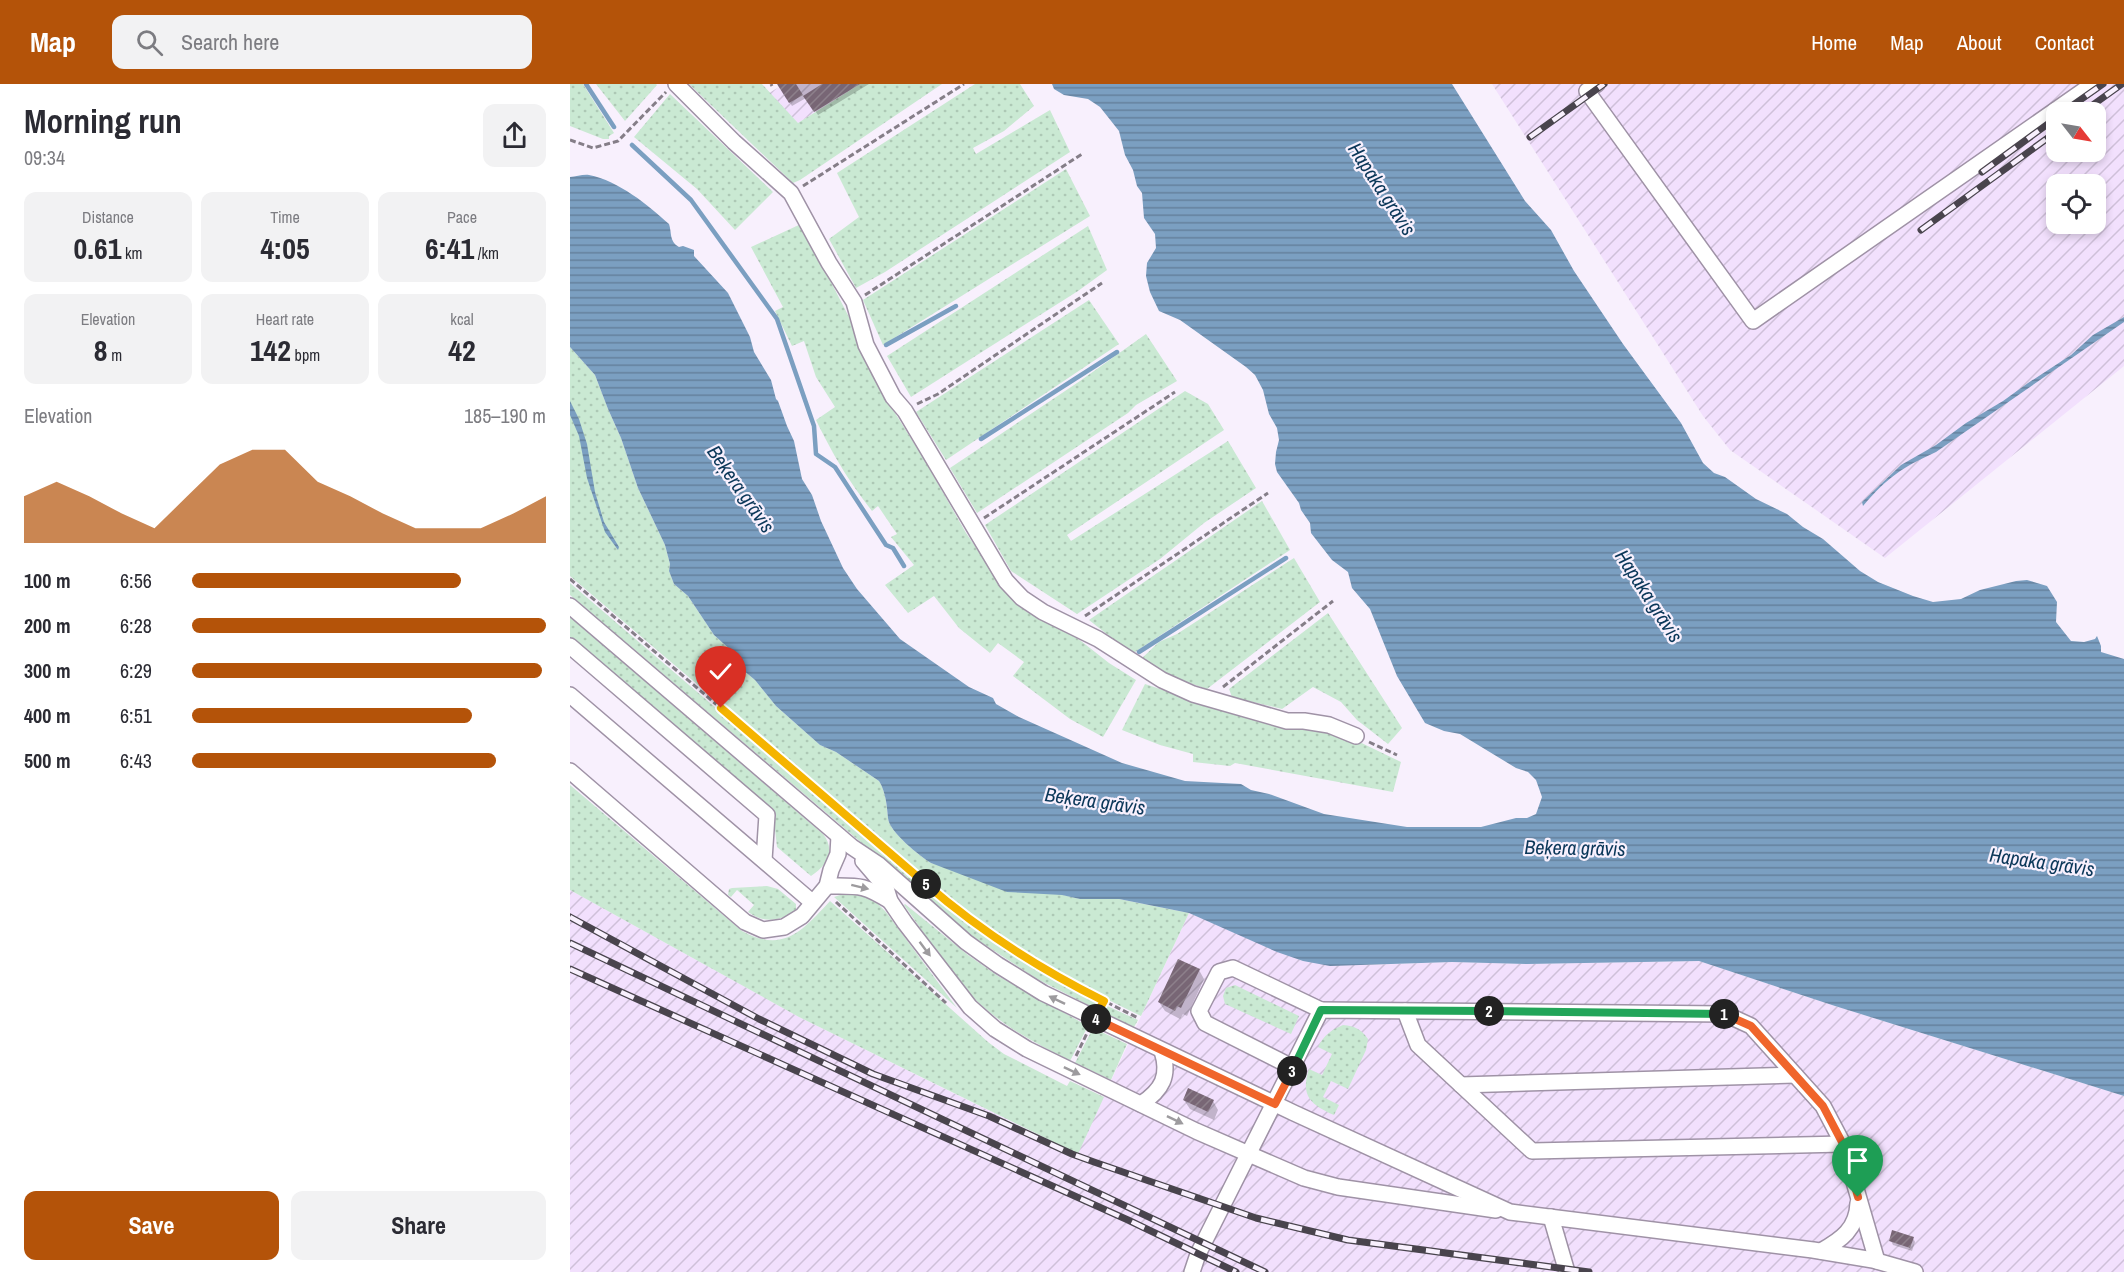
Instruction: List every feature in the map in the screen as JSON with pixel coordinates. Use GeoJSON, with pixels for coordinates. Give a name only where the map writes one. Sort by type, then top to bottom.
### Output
{"type":"FeatureCollection","features":[{"type":"Feature","properties":{"kind":"street"},"geometry":{"type":"LineString","coordinates":[[677,84],[734,142],[791,193],[829,263],[854,302],[866,345],[892,397],[905,411],[1006,581],[1022,598],[1043,612],[1098,639],[1162,680],[1193,694],[1287,722],[1304,721],[1329,725],[1356,736]]}},
{"type":"Feature","properties":{"kind":"street"},"geometry":{"type":"LineString","coordinates":[[1597,84],[1587,91],[1753,321],[2093,84]]}},
{"type":"Feature","properties":{"kind":"street"},"geometry":{"type":"LineString","coordinates":[[570,606],[838,836],[879,865],[966,942],[998,965],[1043,993],[1162,1051],[1510,1212]]}},
{"type":"Feature","properties":{"kind":"street"},"geometry":{"type":"LineString","coordinates":[[570,646],[767,815],[764,860]]}},
{"type":"Feature","properties":{"kind":"street"},"geometry":{"type":"LineString","coordinates":[[570,695],[812,902]]}},
{"type":"Feature","properties":{"kind":"street"},"geometry":{"type":"LineString","coordinates":[[570,771],[745,922],[763,930],[784,927],[802,916],[827,886],[838,854],[838,836]]}},
{"type":"Feature","properties":{"kind":"street"},"geometry":{"type":"LineString","coordinates":[[852,847],[886,888],[890,901],[970,1006],[995,1029],[1028,1049],[1141,1104],[1304,1178],[1338,1187],[1510,1212],[1821,1251],[1877,1261],[1915,1272]]}},
{"type":"Feature","properties":{"kind":"street"},"geometry":{"type":"LineString","coordinates":[[827,886],[854,884],[890,901]]}},
{"type":"Feature","properties":{"kind":"street"},"geometry":{"type":"LineString","coordinates":[[1294,1068],[1205,1023],[1199,1011],[1219,972],[1233,968],[1321,1010],[1725,1014],[1751,1026],[1823,1106],[1843,1144],[1877,1261]]}},
{"type":"Feature","properties":{"kind":"street"},"geometry":{"type":"LineString","coordinates":[[1192,1272],[1198,1254],[1294,1068],[1321,1010]]}},
{"type":"Feature","properties":{"kind":"street"},"geometry":{"type":"LineString","coordinates":[[1405,1011],[1418,1045],[1532,1151],[1843,1144]]}},
{"type":"Feature","properties":{"kind":"street"},"geometry":{"type":"LineString","coordinates":[[1141,1104],[1153,1096],[1164,1077],[1166,1070],[1162,1051]]}},
{"type":"Feature","properties":{"kind":"street"},"geometry":{"type":"LineString","coordinates":[[1461,1085],[1795,1075]]}},
{"type":"Feature","properties":{"kind":"street"},"geometry":{"type":"LineString","coordinates":[[1821,1251],[1843,1238],[1852,1226],[1858,1208],[1858,1197]]}},
{"type":"Feature","properties":{"kind":"street"},"geometry":{"type":"LineString","coordinates":[[1551,1217],[1567,1272]]}},
{"type":"Feature","properties":{"kind":"path"},"geometry":{"type":"LineString","coordinates":[[570,140],[593,148],[618,141],[666,92],[677,84]]}},
{"type":"Feature","properties":{"kind":"path"},"geometry":{"type":"LineString","coordinates":[[791,193],[964,84]]}},
{"type":"Feature","properties":{"kind":"path"},"geometry":{"type":"LineString","coordinates":[[854,302],[1082,154]]}},
{"type":"Feature","properties":{"kind":"path"},"geometry":{"type":"LineString","coordinates":[[905,411],[938,394],[1102,283]]}},
{"type":"Feature","properties":{"kind":"path"},"geometry":{"type":"LineString","coordinates":[[974,525],[1175,392]]}},
{"type":"Feature","properties":{"kind":"path"},"geometry":{"type":"LineString","coordinates":[[1074,627],[1084,617],[1268,493]]}},
{"type":"Feature","properties":{"kind":"path"},"geometry":{"type":"LineString","coordinates":[[570,579],[892,855]]}},
{"type":"Feature","properties":{"kind":"path"},"geometry":{"type":"LineString","coordinates":[[1208,699],[1333,601]]}},
{"type":"Feature","properties":{"kind":"path"},"geometry":{"type":"LineString","coordinates":[[1356,736],[1397,755]]}},
{"type":"Feature","properties":{"kind":"path"},"geometry":{"type":"LineString","coordinates":[[932,890],[1049,974],[1138,1018]]}},
{"type":"Feature","properties":{"kind":"path"},"geometry":{"type":"LineString","coordinates":[[1069,1069],[1094,1018]]}},
{"type":"Feature","properties":{"kind":"shaded area"},"geometry":{"type":"Polygon","coordinates":[[[777,84],[860,84],[798,123],[769,93],[779,87],[777,84]]]}},
{"type":"Feature","properties":{"kind":"shaded area"},"geometry":{"type":"Polygon","coordinates":[[[1492,84],[2124,84],[2124,366],[1885,558],[1730,450],[1703,416],[1492,84]]]}},
{"type":"Feature","properties":{"kind":"shaded area"},"geometry":{"type":"Polygon","coordinates":[[[570,890],[799,1017],[1077,1154],[1189,913],[1303,961],[1367,965],[1452,962],[1527,964],[1699,961],[2124,1096],[2124,1272],[570,1272],[570,890]]]}},
{"type":"Feature","properties":{"kind":"green space"},"geometry":{"type":"Polygon","coordinates":[[[570,84],[583,84],[614,133],[609,136],[609,139],[603,139],[570,126],[570,84]]]}},
{"type":"Feature","properties":{"kind":"green space"},"geometry":{"type":"Polygon","coordinates":[[[596,84],[656,84],[657,85],[625,121],[596,84]]]}},
{"type":"Feature","properties":{"kind":"green space"},"geometry":{"type":"Polygon","coordinates":[[[689,84],[762,84],[798,123],[860,84],[942,84],[793,183],[689,84]]]}},
{"type":"Feature","properties":{"kind":"green space"},"geometry":{"type":"Polygon","coordinates":[[[975,84],[1020,84],[1034,106],[1004,131],[973,148],[976,154],[1050,110],[1070,152],[885,272],[856,288],[829,239],[859,217],[837,173],[975,84]]]}},
{"type":"Feature","properties":{"kind":"green space"},"geometry":{"type":"Polygon","coordinates":[[[670,94],[773,192],[735,230],[697,189],[634,137],[670,94]]]}},
{"type":"Feature","properties":{"kind":"green space"},"geometry":{"type":"Polygon","coordinates":[[[1066,169],[1090,216],[883,345],[863,300],[1066,169]]]}},
{"type":"Feature","properties":{"kind":"green space"},"geometry":{"type":"Polygon","coordinates":[[[801,224],[850,319],[878,386],[924,459],[966,533],[1003,586],[1136,680],[1103,737],[1070,719],[1013,676],[1024,662],[998,643],[990,653],[959,628],[934,596],[908,613],[885,585],[914,565],[891,537],[897,534],[878,506],[872,511],[841,467],[822,433],[816,420],[835,407],[816,377],[804,341],[792,346],[775,311],[783,307],[751,247],[801,224]]]}},
{"type":"Feature","properties":{"kind":"green space"},"geometry":{"type":"Polygon","coordinates":[[[1088,226],[1107,270],[1078,291],[911,397],[887,356],[1088,226]]]}},
{"type":"Feature","properties":{"kind":"green space"},"geometry":{"type":"Polygon","coordinates":[[[1089,300],[1119,344],[946,460],[916,412],[1089,300]]]}},
{"type":"Feature","properties":{"kind":"green space"},"geometry":{"type":"Polygon","coordinates":[[[1146,334],[1177,381],[1136,405],[1128,413],[977,513],[950,468],[1146,334]]]}},
{"type":"Feature","properties":{"kind":"green space"},"geometry":{"type":"Polygon","coordinates":[[[570,347],[595,375],[621,438],[638,488],[665,545],[670,564],[669,571],[674,584],[688,596],[714,635],[734,653],[737,665],[755,680],[776,706],[820,745],[836,752],[879,781],[885,795],[890,824],[906,843],[931,863],[1080,899],[1119,899],[1189,913],[1141,1016],[1048,967],[961,909],[570,576],[570,347]]]}},
{"type":"Feature","properties":{"kind":"green space"},"geometry":{"type":"Polygon","coordinates":[[[1185,391],[1208,404],[1224,430],[1067,535],[1071,541],[1228,441],[1256,488],[1204,523],[1160,559],[1077,614],[1011,571],[985,525],[1185,391]]]}},
{"type":"Feature","properties":{"kind":"green space"},"geometry":{"type":"Polygon","coordinates":[[[1262,501],[1290,550],[1132,654],[1089,620],[1262,501]]]}},
{"type":"Feature","properties":{"kind":"green space"},"geometry":{"type":"Polygon","coordinates":[[[1294,558],[1320,602],[1207,689],[1169,676],[1141,659],[1159,642],[1177,634],[1294,558]]]}},
{"type":"Feature","properties":{"kind":"green space"},"geometry":{"type":"Polygon","coordinates":[[[570,583],[935,896],[1014,954],[1099,1002],[1096,1009],[1037,979],[970,935],[570,595],[570,583]]]}},
{"type":"Feature","properties":{"kind":"green space"},"geometry":{"type":"Polygon","coordinates":[[[1328,613],[1402,728],[1388,744],[1357,720],[1341,702],[1313,687],[1282,709],[1232,697],[1229,689],[1328,613]]]}},
{"type":"Feature","properties":{"kind":"green space"},"geometry":{"type":"Polygon","coordinates":[[[570,617],[823,834],[829,846],[829,852],[825,863],[817,872],[811,876],[777,847],[773,811],[570,638],[570,617]]]}},
{"type":"Feature","properties":{"kind":"green space"},"geometry":{"type":"Polygon","coordinates":[[[1145,684],[1208,705],[1347,736],[1401,762],[1393,792],[1235,763],[1230,766],[1193,762],[1193,754],[1160,745],[1122,730],[1145,684]]]}},
{"type":"Feature","properties":{"kind":"green space"},"geometry":{"type":"Polygon","coordinates":[[[570,785],[742,931],[757,938],[770,940],[792,936],[811,921],[830,901],[1004,1054],[1067,1086],[1070,1081],[1104,1097],[1078,1154],[799,1017],[570,890],[570,785]]]}},
{"type":"Feature","properties":{"kind":"green space"},"geometry":{"type":"Polygon","coordinates":[[[767,886],[778,889],[796,904],[796,910],[785,917],[767,920],[748,912],[754,905],[737,890],[731,897],[728,895],[729,889],[732,888],[767,886]]]}},
{"type":"Feature","properties":{"kind":"green space"},"geometry":{"type":"Polygon","coordinates":[[[849,892],[874,900],[886,912],[957,1008],[834,897],[849,892]]]}},
{"type":"Feature","properties":{"kind":"green space"},"geometry":{"type":"Polygon","coordinates":[[[905,904],[998,976],[1088,1026],[1070,1061],[1012,1029],[980,1004],[949,970],[905,904]]]}},
{"type":"Feature","properties":{"kind":"green space"},"geometry":{"type":"Polygon","coordinates":[[[1235,985],[1299,1016],[1291,1034],[1225,1004],[1223,996],[1226,988],[1235,985]]]}},
{"type":"Feature","properties":{"kind":"green space"},"geometry":{"type":"Polygon","coordinates":[[[1105,1005],[1138,1020],[1134,1027],[1101,1012],[1105,1005]]]}},
{"type":"Feature","properties":{"kind":"green space"},"geometry":{"type":"Polygon","coordinates":[[[1343,1025],[1357,1029],[1368,1039],[1366,1050],[1348,1089],[1331,1081],[1323,1097],[1339,1105],[1334,1115],[1319,1107],[1309,1098],[1306,1086],[1309,1069],[1322,1075],[1332,1054],[1318,1047],[1328,1033],[1343,1025]]]}},
{"type":"Feature","properties":{"kind":"green space"},"geometry":{"type":"Polygon","coordinates":[[[1093,1028],[1127,1044],[1111,1080],[1075,1063],[1093,1028]]]}},
{"type":"Feature","properties":{"kind":"water"},"geometry":{"type":"Polygon","coordinates":[[[1052,84],[1452,84],[1525,201],[1551,230],[1574,271],[1623,344],[1681,423],[1703,463],[1714,473],[1725,477],[1756,499],[1787,514],[1823,539],[1860,571],[1878,582],[1913,596],[1933,602],[1961,599],[1980,590],[2027,580],[2047,586],[2057,602],[2056,622],[2071,641],[2084,642],[2095,639],[2097,636],[2101,652],[2124,659],[2124,1096],[1699,961],[1527,964],[1452,962],[1330,966],[1303,961],[1277,952],[1189,913],[1119,899],[1080,899],[1062,895],[1007,892],[931,863],[906,843],[890,824],[885,795],[879,781],[836,752],[820,745],[776,706],[755,680],[737,665],[734,653],[714,635],[688,596],[674,584],[669,571],[670,564],[665,545],[638,488],[621,438],[595,375],[570,347],[570,177],[587,175],[600,178],[622,188],[642,202],[669,224],[672,239],[676,245],[694,250],[694,256],[728,293],[750,337],[754,352],[771,380],[776,399],[794,441],[802,479],[812,495],[821,521],[843,568],[857,589],[900,639],[969,687],[993,698],[996,704],[1019,717],[1122,763],[1185,781],[1241,784],[1251,790],[1269,794],[1324,814],[1407,827],[1481,827],[1516,818],[1527,818],[1536,814],[1542,797],[1536,780],[1528,772],[1516,768],[1460,734],[1444,731],[1425,723],[1397,676],[1370,609],[1352,588],[1348,572],[1332,560],[1311,533],[1310,523],[1299,503],[1277,472],[1275,464],[1279,440],[1277,428],[1269,414],[1263,390],[1255,375],[1180,320],[1159,311],[1150,292],[1146,276],[1147,263],[1156,248],[1155,234],[1144,218],[1142,193],[1125,155],[1119,131],[1100,107],[1088,99],[1064,95],[1054,89],[1052,84]]]}},
{"type":"Feature","properties":{"kind":"water"},"geometry":{"type":"Polygon","coordinates":[[[2124,317],[2124,322],[1936,452],[1896,474],[1863,506],[1862,502],[1901,465],[2003,401],[2071,355],[2093,335],[2124,317]]]}},
{"type":"Feature","properties":{"kind":"water"},"geometry":{"type":"Polygon","coordinates":[[[570,401],[587,444],[595,492],[604,522],[619,547],[618,550],[605,532],[587,478],[579,436],[570,415],[570,401]]]}},
{"type":"Feature","properties":{"kind":"building"},"geometry":{"type":"Polygon","coordinates":[[[777,84],[796,84],[803,95],[789,103],[777,84]]]}},
{"type":"Feature","properties":{"kind":"building"},"geometry":{"type":"Polygon","coordinates":[[[822,84],[860,84],[814,112],[803,96],[822,84]]]}},
{"type":"Feature","properties":{"kind":"building"},"geometry":{"type":"Polygon","coordinates":[[[1178,959],[1200,969],[1181,1008],[1177,1006],[1175,1011],[1158,1002],[1178,959]]]}},
{"type":"Feature","properties":{"kind":"building"},"geometry":{"type":"Polygon","coordinates":[[[1188,1088],[1214,1100],[1208,1112],[1183,1100],[1188,1088]]]}},
{"type":"Feature","properties":{"kind":"building"},"geometry":{"type":"Polygon","coordinates":[[[1892,1230],[1914,1237],[1910,1248],[1889,1241],[1892,1230]]]}},
{"type":"Feature","properties":{"kind":"waterway"},"geometry":{"type":"LineString","coordinates":[[586,84],[614,127]]}},
{"type":"Feature","properties":{"kind":"waterway"},"geometry":{"type":"LineString","coordinates":[[632,145],[691,200],[777,319],[814,426],[816,454],[835,467],[886,545],[893,548],[904,566]]}},
{"type":"Feature","properties":{"kind":"waterway"},"geometry":{"type":"LineString","coordinates":[[886,345],[956,306]]}},
{"type":"Feature","properties":{"kind":"waterway"},"geometry":{"type":"LineString","coordinates":[[981,439],[1117,352]]}},
{"type":"Feature","properties":{"kind":"waterway"},"geometry":{"type":"LineString","coordinates":[[1139,652],[1286,558]]}},
{"type":"Feature","properties":{"kind":"railway"},"geometry":{"type":"LineString","coordinates":[[1530,137],[1604,84]]}},
{"type":"Feature","properties":{"kind":"railway"},"geometry":{"type":"LineString","coordinates":[[2077,102],[2103,84]]}},
{"type":"Feature","properties":{"kind":"railway"},"geometry":{"type":"LineString","coordinates":[[2097,102],[2122,84]]}},
{"type":"Feature","properties":{"kind":"railway"},"geometry":{"type":"LineString","coordinates":[[1982,172],[2046,125]]}},
{"type":"Feature","properties":{"kind":"railway"},"geometry":{"type":"LineString","coordinates":[[1921,230],[2046,139]]}},
{"type":"Feature","properties":{"kind":"railway"},"geometry":{"type":"LineString","coordinates":[[570,917],[759,1019],[873,1074],[989,1116],[1094,1162],[1256,1218],[1348,1240],[1589,1272]]}},
{"type":"Feature","properties":{"kind":"railway"},"geometry":{"type":"LineString","coordinates":[[570,943],[1265,1272]]}},
{"type":"Feature","properties":{"kind":"railway"},"geometry":{"type":"LineString","coordinates":[[570,969],[1128,1220],[1236,1272]]}},
{"type":"Feature","properties":{"kind":"route"},"geometry":{"type":"LineString","coordinates":[[721,708],[959,912],[1049,974],[1104,1001],[1094,1018],[1275,1104],[1321,1010],[1725,1014],[1751,1026],[1823,1106],[1843,1144],[1858,1197]]}},
{"type":"Feature","properties":{"kind":"water label","name":"Hapaka grāvis"},"geometry":{"type":"Point","coordinates":[1382,189]}},
{"type":"Feature","properties":{"kind":"water label","name":"Beķera grāvis"},"geometry":{"type":"Point","coordinates":[741,489]}},
{"type":"Feature","properties":{"kind":"water label","name":"Hapaka grāvis"},"geometry":{"type":"Point","coordinates":[1649,596]}},
{"type":"Feature","properties":{"kind":"water label","name":"Beķera grāvis"},"geometry":{"type":"Point","coordinates":[1095,801]}},
{"type":"Feature","properties":{"kind":"water label","name":"Beķera grāvis"},"geometry":{"type":"Point","coordinates":[1575,848]}},
{"type":"Feature","properties":{"kind":"water label","name":"Hapaka grāvis"},"geometry":{"type":"Point","coordinates":[2042,862]}}]}
